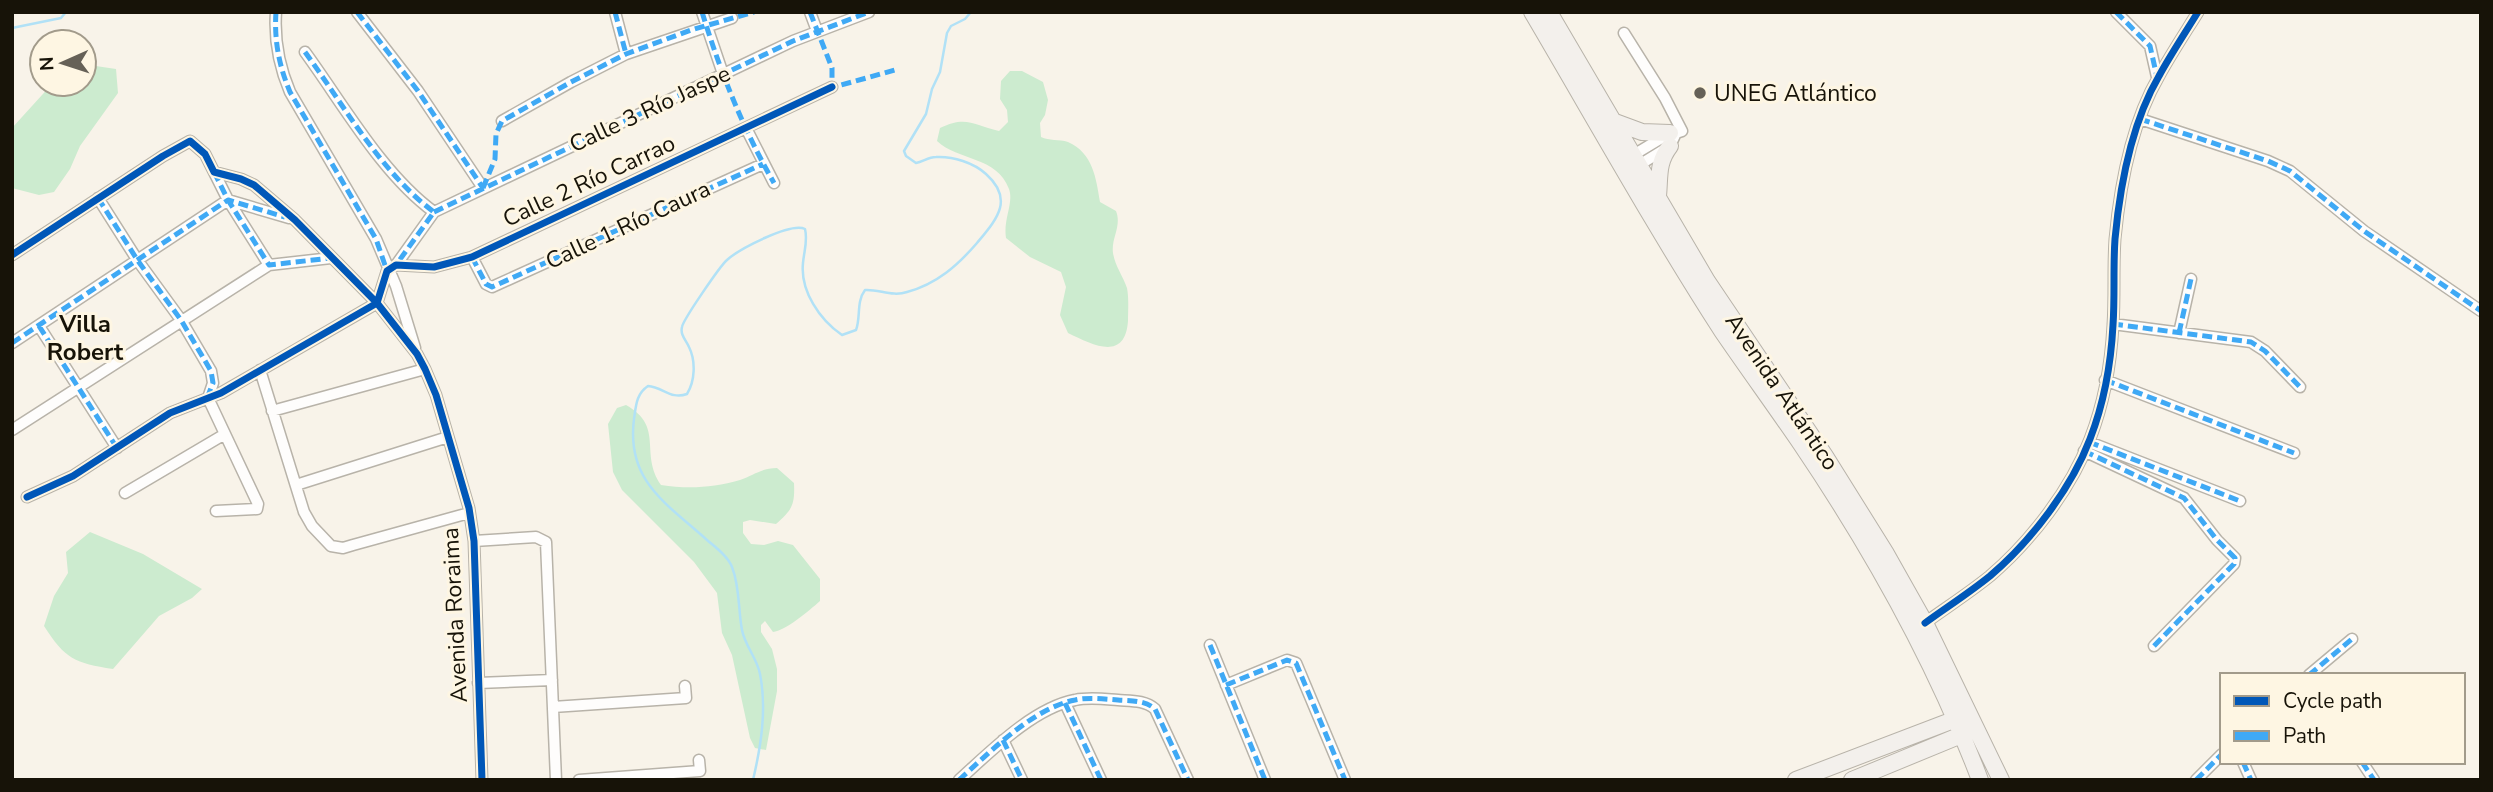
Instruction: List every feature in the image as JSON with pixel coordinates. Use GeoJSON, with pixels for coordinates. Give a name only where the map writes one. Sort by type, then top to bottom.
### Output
{"type":"FeatureCollection","features":[{"type":"Feature","properties":{"kind":"main road","name":"Avenida Atlántico"},"geometry":{"type":"LineString","coordinates":[[1532,12],[1629,164],[1696,290],[1851,523],[2001,780]]}},
{"type":"Feature","properties":{"kind":"main road","name":"Avenida Atlántico"},"geometry":{"type":"LineString","coordinates":[[1549,12],[1615,122],[1629,164],[1658,198],[1707,281],[1853,499],[1926,623],[1966,724],[1980,780]]}},
{"type":"Feature","properties":{"kind":"main road"},"geometry":{"type":"LineString","coordinates":[[1615,122],[1642,132],[1672,137],[1660,162],[1658,198]]}},
{"type":"Feature","properties":{"kind":"main road"},"geometry":{"type":"LineString","coordinates":[[1796,780],[1966,724]]}},
{"type":"Feature","properties":{"kind":"main road"},"geometry":{"type":"LineString","coordinates":[[1852,780],[1966,724]]}},
{"type":"Feature","properties":{"kind":"street"},"geometry":{"type":"LineString","coordinates":[[276,12],[276,45],[281,70],[290,92],[392,268],[416,354]]}},
{"type":"Feature","properties":{"kind":"street"},"geometry":{"type":"LineString","coordinates":[[357,12],[418,91],[483,188]]}},
{"type":"Feature","properties":{"kind":"street"},"geometry":{"type":"LineString","coordinates":[[615,12],[626,54]]}},
{"type":"Feature","properties":{"kind":"street"},"geometry":{"type":"LineString","coordinates":[[702,12],[723,74]]}},
{"type":"Feature","properties":{"kind":"street"},"geometry":{"type":"LineString","coordinates":[[810,12],[817,31]]}},
{"type":"Feature","properties":{"kind":"street","name":"Calle 3 Río Jaspe"},"geometry":{"type":"LineString","coordinates":[[434,212],[723,74],[817,31],[869,12]]}},
{"type":"Feature","properties":{"kind":"street"},"geometry":{"type":"LineString","coordinates":[[2116,12],[2150,46],[2158,77]]}},
{"type":"Feature","properties":{"kind":"street"},"geometry":{"type":"LineString","coordinates":[[1926,623],[1991,575],[2008,558],[2050,509],[2087,446],[2105,380],[2113,324],[2113,270],[2119,208],[2133,142],[2158,77],[2198,12]]}},
{"type":"Feature","properties":{"kind":"street"},"geometry":{"type":"LineString","coordinates":[[502,121],[626,54],[732,18]]}},
{"type":"Feature","properties":{"kind":"street"},"geometry":{"type":"LineString","coordinates":[[1624,33],[1665,97],[1682,131],[1629,164]]}},
{"type":"Feature","properties":{"kind":"street"},"geometry":{"type":"LineString","coordinates":[[27,497],[57,485],[170,413],[221,393],[377,303],[392,268],[434,212],[414,197],[392,173],[305,52]]}},
{"type":"Feature","properties":{"kind":"street","name":"Calle 2 Río Carrao"},"geometry":{"type":"LineString","coordinates":[[392,268],[434,267],[472,257],[832,87]]}},
{"type":"Feature","properties":{"kind":"street"},"geometry":{"type":"LineString","coordinates":[[2140,119],[2268,161],[2290,171],[2364,231],[2481,311]]}},
{"type":"Feature","properties":{"kind":"street"},"geometry":{"type":"LineString","coordinates":[[746,128],[774,183]]}},
{"type":"Feature","properties":{"kind":"street"},"geometry":{"type":"LineString","coordinates":[[12,255],[190,141],[205,154],[228,200],[269,265]]}},
{"type":"Feature","properties":{"kind":"street","name":"Calle 1 Río Caura"},"geometry":{"type":"LineString","coordinates":[[472,257],[486,284],[492,287],[763,164]]}},
{"type":"Feature","properties":{"kind":"street","name":"Avenida Roraima"},"geometry":{"type":"LineString","coordinates":[[214,172],[254,185],[295,220],[377,303],[425,369],[448,437],[474,541],[482,780]]}},
{"type":"Feature","properties":{"kind":"street"},"geometry":{"type":"LineString","coordinates":[[98,198],[138,261],[181,320],[211,371],[213,383],[208,398],[258,507],[216,511]]}},
{"type":"Feature","properties":{"kind":"street"},"geometry":{"type":"LineString","coordinates":[[228,200],[295,220]]}},
{"type":"Feature","properties":{"kind":"street"},"geometry":{"type":"LineString","coordinates":[[12,343],[228,200]]}},
{"type":"Feature","properties":{"kind":"street"},"geometry":{"type":"LineString","coordinates":[[12,430],[269,265],[331,258]]}},
{"type":"Feature","properties":{"kind":"street"},"geometry":{"type":"LineString","coordinates":[[2179,333],[2191,279]]}},
{"type":"Feature","properties":{"kind":"street"},"geometry":{"type":"LineString","coordinates":[[2113,324],[2251,342],[2265,351],[2300,387]]}},
{"type":"Feature","properties":{"kind":"street"},"geometry":{"type":"LineString","coordinates":[[39,326],[117,447]]}},
{"type":"Feature","properties":{"kind":"street"},"geometry":{"type":"LineString","coordinates":[[272,411],[425,369]]}},
{"type":"Feature","properties":{"kind":"street"},"geometry":{"type":"LineString","coordinates":[[260,370],[296,485],[312,526],[319,536],[336,548],[469,513]]}},
{"type":"Feature","properties":{"kind":"street"},"geometry":{"type":"LineString","coordinates":[[2105,380],[2294,453]]}},
{"type":"Feature","properties":{"kind":"street"},"geometry":{"type":"LineString","coordinates":[[125,493],[225,434]]}},
{"type":"Feature","properties":{"kind":"street"},"geometry":{"type":"LineString","coordinates":[[296,485],[448,437]]}},
{"type":"Feature","properties":{"kind":"street"},"geometry":{"type":"LineString","coordinates":[[2087,446],[2240,501]]}},
{"type":"Feature","properties":{"kind":"street"},"geometry":{"type":"LineString","coordinates":[[2087,446],[2185,498],[2217,540],[2235,558],[2234,564],[2154,646]]}},
{"type":"Feature","properties":{"kind":"street"},"geometry":{"type":"LineString","coordinates":[[474,541],[536,537],[542,538],[547,547],[556,780]]}},
{"type":"Feature","properties":{"kind":"street"},"geometry":{"type":"LineString","coordinates":[[2311,673],[2352,639]]}},
{"type":"Feature","properties":{"kind":"street"},"geometry":{"type":"LineString","coordinates":[[1210,645],[1265,780]]}},
{"type":"Feature","properties":{"kind":"street"},"geometry":{"type":"LineString","coordinates":[[1226,685],[1287,660],[1296,663],[1345,780]]}},
{"type":"Feature","properties":{"kind":"street"},"geometry":{"type":"LineString","coordinates":[[478,683],[552,680]]}},
{"type":"Feature","properties":{"kind":"street"},"geometry":{"type":"LineString","coordinates":[[553,707],[686,698],[685,686]]}},
{"type":"Feature","properties":{"kind":"street"},"geometry":{"type":"LineString","coordinates":[[959,780],[1003,740],[1033,718],[1074,700],[1097,699],[1150,705],[1188,780]]}},
{"type":"Feature","properties":{"kind":"street"},"geometry":{"type":"LineString","coordinates":[[1065,703],[1101,780]]}},
{"type":"Feature","properties":{"kind":"street"},"geometry":{"type":"LineString","coordinates":[[1003,740],[1022,780]]}},
{"type":"Feature","properties":{"kind":"street"},"geometry":{"type":"LineString","coordinates":[[2196,780],[2220,756]]}},
{"type":"Feature","properties":{"kind":"street"},"geometry":{"type":"LineString","coordinates":[[579,780],[700,771],[699,760]]}},
{"type":"Feature","properties":{"kind":"street"},"geometry":{"type":"LineString","coordinates":[[2244,764],[2251,780]]}},
{"type":"Feature","properties":{"kind":"street"},"geometry":{"type":"LineString","coordinates":[[2362,764],[2374,780]]}},
{"type":"Feature","properties":{"kind":"green space"},"geometry":{"type":"Polygon","coordinates":[[[98,66],[116,69],[118,93],[80,146],[70,169],[54,192],[39,195],[12,188],[12,128],[39,98],[98,98],[98,66]]]}},
{"type":"Feature","properties":{"kind":"green space"},"geometry":{"type":"Polygon","coordinates":[[[1010,71],[1022,71],[1043,82],[1048,100],[1040,123],[1041,137],[1068,142],[1083,153],[1092,167],[1100,202],[1116,211],[1118,216],[1113,253],[1127,288],[1128,321],[1126,334],[1121,342],[1114,346],[1097,345],[1068,333],[1060,315],[1066,287],[1061,272],[1030,257],[1006,238],[1010,194],[1003,178],[996,170],[937,141],[940,128],[957,122],[970,122],[999,131],[1008,122],[1007,110],[1000,99],[1001,81],[1010,71]]]}},
{"type":"Feature","properties":{"kind":"green space"},"geometry":{"type":"Polygon","coordinates":[[[626,405],[645,422],[652,462],[661,485],[720,485],[772,468],[777,468],[794,483],[791,506],[776,524],[750,520],[743,522],[743,533],[751,544],[764,545],[778,541],[793,545],[820,579],[820,601],[804,614],[778,631],[773,632],[765,621],[761,625],[761,632],[772,649],[777,669],[777,691],[766,750],[755,748],[750,738],[732,655],[722,633],[717,593],[694,562],[622,490],[613,472],[608,424],[617,408],[626,405]]]}},
{"type":"Feature","properties":{"kind":"green space"},"geometry":{"type":"Polygon","coordinates":[[[90,532],[143,554],[202,589],[192,598],[159,616],[113,669],[72,658],[58,646],[44,626],[54,596],[68,573],[66,552],[90,532]]]}},
{"type":"Feature","properties":{"kind":"waterway"},"geometry":{"type":"LineString","coordinates":[[12,28],[61,18],[66,12]]}},
{"type":"Feature","properties":{"kind":"waterway"},"geometry":{"type":"LineString","coordinates":[[753,780],[762,727],[762,687],[758,668],[742,630],[735,575],[724,555],[664,502],[643,475],[636,459],[633,440],[637,401],[648,386],[676,395],[687,394],[692,383],[694,365],[682,333],[684,322],[727,260],[765,238],[789,229],[805,229],[803,274],[808,294],[819,313],[842,335],[856,330],[860,299],[865,290],[896,294],[928,284],[946,273],[977,243],[1000,210],[1000,193],[995,183],[981,170],[963,161],[936,157],[916,163],[906,156],[904,151],[926,114],[932,89],[940,72],[947,33],[951,26],[965,19],[971,12]]}},
{"type":"Feature","properties":{"kind":"marked path"},"geometry":{"type":"LineString","coordinates":[[276,12],[278,53],[290,92],[376,239],[387,271]]}},
{"type":"Feature","properties":{"kind":"marked path"},"geometry":{"type":"LineString","coordinates":[[357,12],[418,91],[483,188]]}},
{"type":"Feature","properties":{"kind":"marked path"},"geometry":{"type":"LineString","coordinates":[[615,12],[626,54]]}},
{"type":"Feature","properties":{"kind":"marked path"},"geometry":{"type":"LineString","coordinates":[[702,12],[733,99],[774,183]]}},
{"type":"Feature","properties":{"kind":"marked path"},"geometry":{"type":"LineString","coordinates":[[483,188],[495,159],[496,134],[502,121],[626,54],[691,30],[754,12]]}},
{"type":"Feature","properties":{"kind":"marked path"},"geometry":{"type":"LineString","coordinates":[[810,12],[832,68],[832,87]]}},
{"type":"Feature","properties":{"kind":"marked path"},"geometry":{"type":"LineString","coordinates":[[434,212],[793,41],[869,12]]}},
{"type":"Feature","properties":{"kind":"marked path"},"geometry":{"type":"LineString","coordinates":[[2116,12],[2150,46],[2157,77]]}},
{"type":"Feature","properties":{"kind":"marked path"},"geometry":{"type":"LineString","coordinates":[[305,52],[380,158],[397,178],[434,212],[396,265]]}},
{"type":"Feature","properties":{"kind":"marked path"},"geometry":{"type":"LineString","coordinates":[[827,89],[895,70]]}},
{"type":"Feature","properties":{"kind":"marked path"},"geometry":{"type":"LineString","coordinates":[[2140,119],[2268,161],[2290,171],[2364,231],[2481,311]]}},
{"type":"Feature","properties":{"kind":"marked path"},"geometry":{"type":"LineString","coordinates":[[472,257],[486,284],[492,287],[763,164]]}},
{"type":"Feature","properties":{"kind":"marked path"},"geometry":{"type":"LineString","coordinates":[[214,172],[228,200],[269,265],[331,258]]}},
{"type":"Feature","properties":{"kind":"marked path"},"geometry":{"type":"LineString","coordinates":[[98,198],[138,261],[181,320],[211,371],[213,383],[207,398]]}},
{"type":"Feature","properties":{"kind":"marked path"},"geometry":{"type":"LineString","coordinates":[[12,343],[228,200],[285,217]]}},
{"type":"Feature","properties":{"kind":"marked path"},"geometry":{"type":"LineString","coordinates":[[2179,333],[2191,279]]}},
{"type":"Feature","properties":{"kind":"marked path"},"geometry":{"type":"LineString","coordinates":[[2113,324],[2251,342],[2265,351],[2300,387]]}},
{"type":"Feature","properties":{"kind":"marked path"},"geometry":{"type":"LineString","coordinates":[[39,326],[117,448]]}},
{"type":"Feature","properties":{"kind":"marked path"},"geometry":{"type":"LineString","coordinates":[[2105,380],[2294,453]]}},
{"type":"Feature","properties":{"kind":"marked path"},"geometry":{"type":"LineString","coordinates":[[2089,442],[2240,501]]}},
{"type":"Feature","properties":{"kind":"marked path"},"geometry":{"type":"LineString","coordinates":[[2084,451],[2184,498],[2235,558],[2234,564],[2154,646]]}},
{"type":"Feature","properties":{"kind":"marked path"},"geometry":{"type":"LineString","coordinates":[[2311,673],[2352,639]]}},
{"type":"Feature","properties":{"kind":"marked path"},"geometry":{"type":"LineString","coordinates":[[1210,645],[1265,780]]}},
{"type":"Feature","properties":{"kind":"marked path"},"geometry":{"type":"LineString","coordinates":[[1226,685],[1287,660],[1296,663],[1345,780]]}},
{"type":"Feature","properties":{"kind":"marked path"},"geometry":{"type":"LineString","coordinates":[[959,780],[1028,721],[1059,705],[1091,698],[1138,702],[1155,709],[1188,780]]}},
{"type":"Feature","properties":{"kind":"marked path"},"geometry":{"type":"LineString","coordinates":[[1065,703],[1101,780]]}},
{"type":"Feature","properties":{"kind":"marked path"},"geometry":{"type":"LineString","coordinates":[[1003,740],[1022,780]]}},
{"type":"Feature","properties":{"kind":"marked path"},"geometry":{"type":"LineString","coordinates":[[2196,780],[2220,756]]}},
{"type":"Feature","properties":{"kind":"marked path"},"geometry":{"type":"LineString","coordinates":[[2244,764],[2251,780]]}},
{"type":"Feature","properties":{"kind":"marked path"},"geometry":{"type":"LineString","coordinates":[[2363,764],[2374,780]]}},
{"type":"Feature","properties":{"kind":"cycle path"},"geometry":{"type":"LineString","coordinates":[[1925,623],[1990,576],[2020,547],[2061,495],[2082,458],[2099,411],[2109,368],[2114,314],[2115,239],[2128,155],[2149,95],[2198,12]]}},
{"type":"Feature","properties":{"kind":"cycle path"},"geometry":{"type":"LineString","coordinates":[[377,303],[387,271],[396,265],[434,267],[472,257],[832,87]]}},
{"type":"Feature","properties":{"kind":"cycle path"},"geometry":{"type":"LineString","coordinates":[[12,255],[190,141],[205,154],[214,172],[254,185],[295,220],[377,303],[417,354],[425,369],[436,395],[469,508],[474,541],[482,780]]}},
{"type":"Feature","properties":{"kind":"cycle path"},"geometry":{"type":"LineString","coordinates":[[27,497],[73,476],[170,413],[221,393],[377,303]]}},
{"type":"Feature","properties":{"kind":"place","name":"UNEG Atlántico"},"geometry":{"type":"Point","coordinates":[1700,93]}},
{"type":"Feature","properties":{"kind":"district","name":"Villa Robert"},"geometry":{"type":"Point","coordinates":[85,338]}}]}
